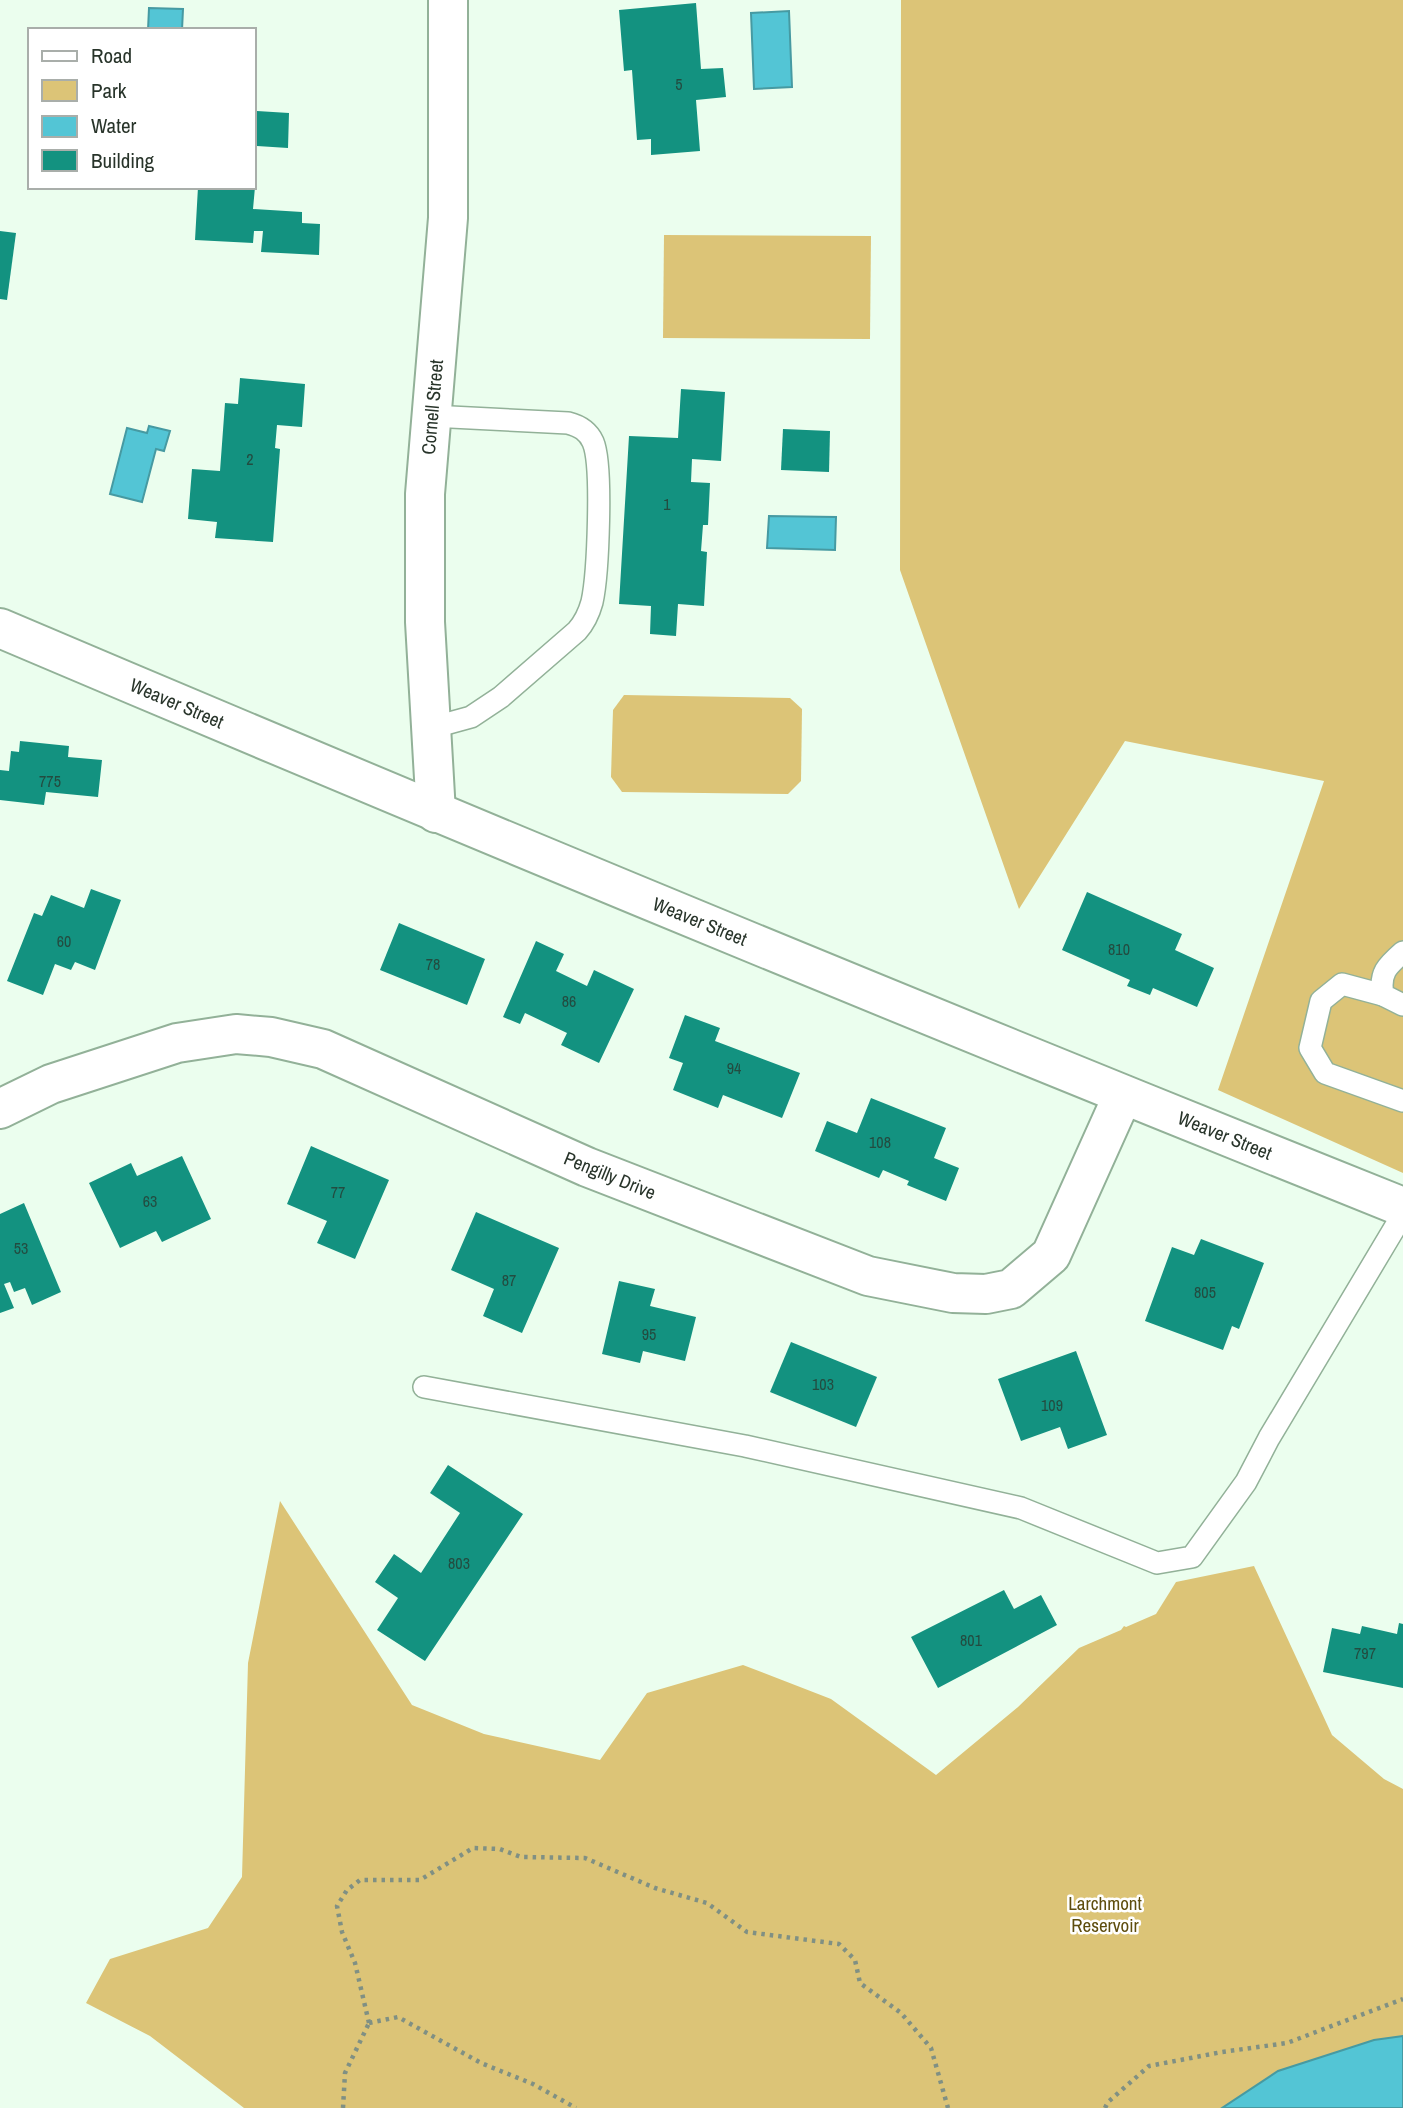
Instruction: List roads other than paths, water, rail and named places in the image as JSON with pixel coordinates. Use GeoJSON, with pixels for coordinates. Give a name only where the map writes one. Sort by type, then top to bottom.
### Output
{"type":"FeatureCollection","features":[{"type":"Feature","properties":{"kind":"street","name":"Cornell Street"},"geometry":{"type":"LineString","coordinates":[[436,813],[425,596],[425,495],[447,218],[448,0]]}},
{"type":"Feature","properties":{"kind":"street","name":"Weaver Street"},"geometry":{"type":"LineString","coordinates":[[0,628],[436,813],[1403,1207]]}},
{"type":"Feature","properties":{"kind":"street","name":"Pengilly Drive"},"geometry":{"type":"LineString","coordinates":[[0,1109],[51,1084],[177,1042],[236,1034],[271,1037],[323,1049],[587,1167],[868,1276],[953,1293],[986,1294],[1011,1289],[1051,1255],[1123,1095]]}},
{"type":"Feature","properties":{"kind":"lane"},"geometry":{"type":"LineString","coordinates":[[431,416],[568,423],[582,428],[592,439],[597,458],[598,541],[593,600],[585,622],[578,631],[501,697],[471,717],[431,728]]}},
{"type":"Feature","properties":{"kind":"lane"},"geometry":{"type":"LineString","coordinates":[[1383,995],[1381,981],[1388,965],[1403,952]]}},
{"type":"Feature","properties":{"kind":"lane"},"geometry":{"type":"LineString","coordinates":[[1403,1005],[1383,995],[1342,984],[1321,1001],[1310,1048],[1325,1073],[1403,1101]]}},
{"type":"Feature","properties":{"kind":"lane"},"geometry":{"type":"LineString","coordinates":[[424,1387],[745,1446],[1021,1508],[1157,1563],[1192,1557],[1246,1482],[1269,1438],[1403,1214]]}},
{"type":"Feature","properties":{"kind":"water"},"geometry":{"type":"Polygon","coordinates":[[[149,8],[183,9],[182,28],[148,28],[149,8]]]}},
{"type":"Feature","properties":{"kind":"water"},"geometry":{"type":"Polygon","coordinates":[[[789,11],[792,87],[754,89],[751,13],[789,11]]]}},
{"type":"Feature","properties":{"kind":"water"},"geometry":{"type":"Polygon","coordinates":[[[149,426],[170,431],[164,451],[156,449],[142,502],[110,494],[127,428],[147,433],[149,426]]]}},
{"type":"Feature","properties":{"kind":"water"},"geometry":{"type":"Polygon","coordinates":[[[769,516],[836,517],[835,550],[767,548],[769,516]]]}},
{"type":"Feature","properties":{"kind":"water"},"geometry":{"type":"Polygon","coordinates":[[[1403,2036],[1403,2108],[1222,2108],[1278,2071],[1374,2040],[1403,2036]]]}},
{"type":"Feature","properties":{"kind":"park label","name":"Larchmont Reservoir"},"geometry":{"type":"Point","coordinates":[1105,1914]}}]}
